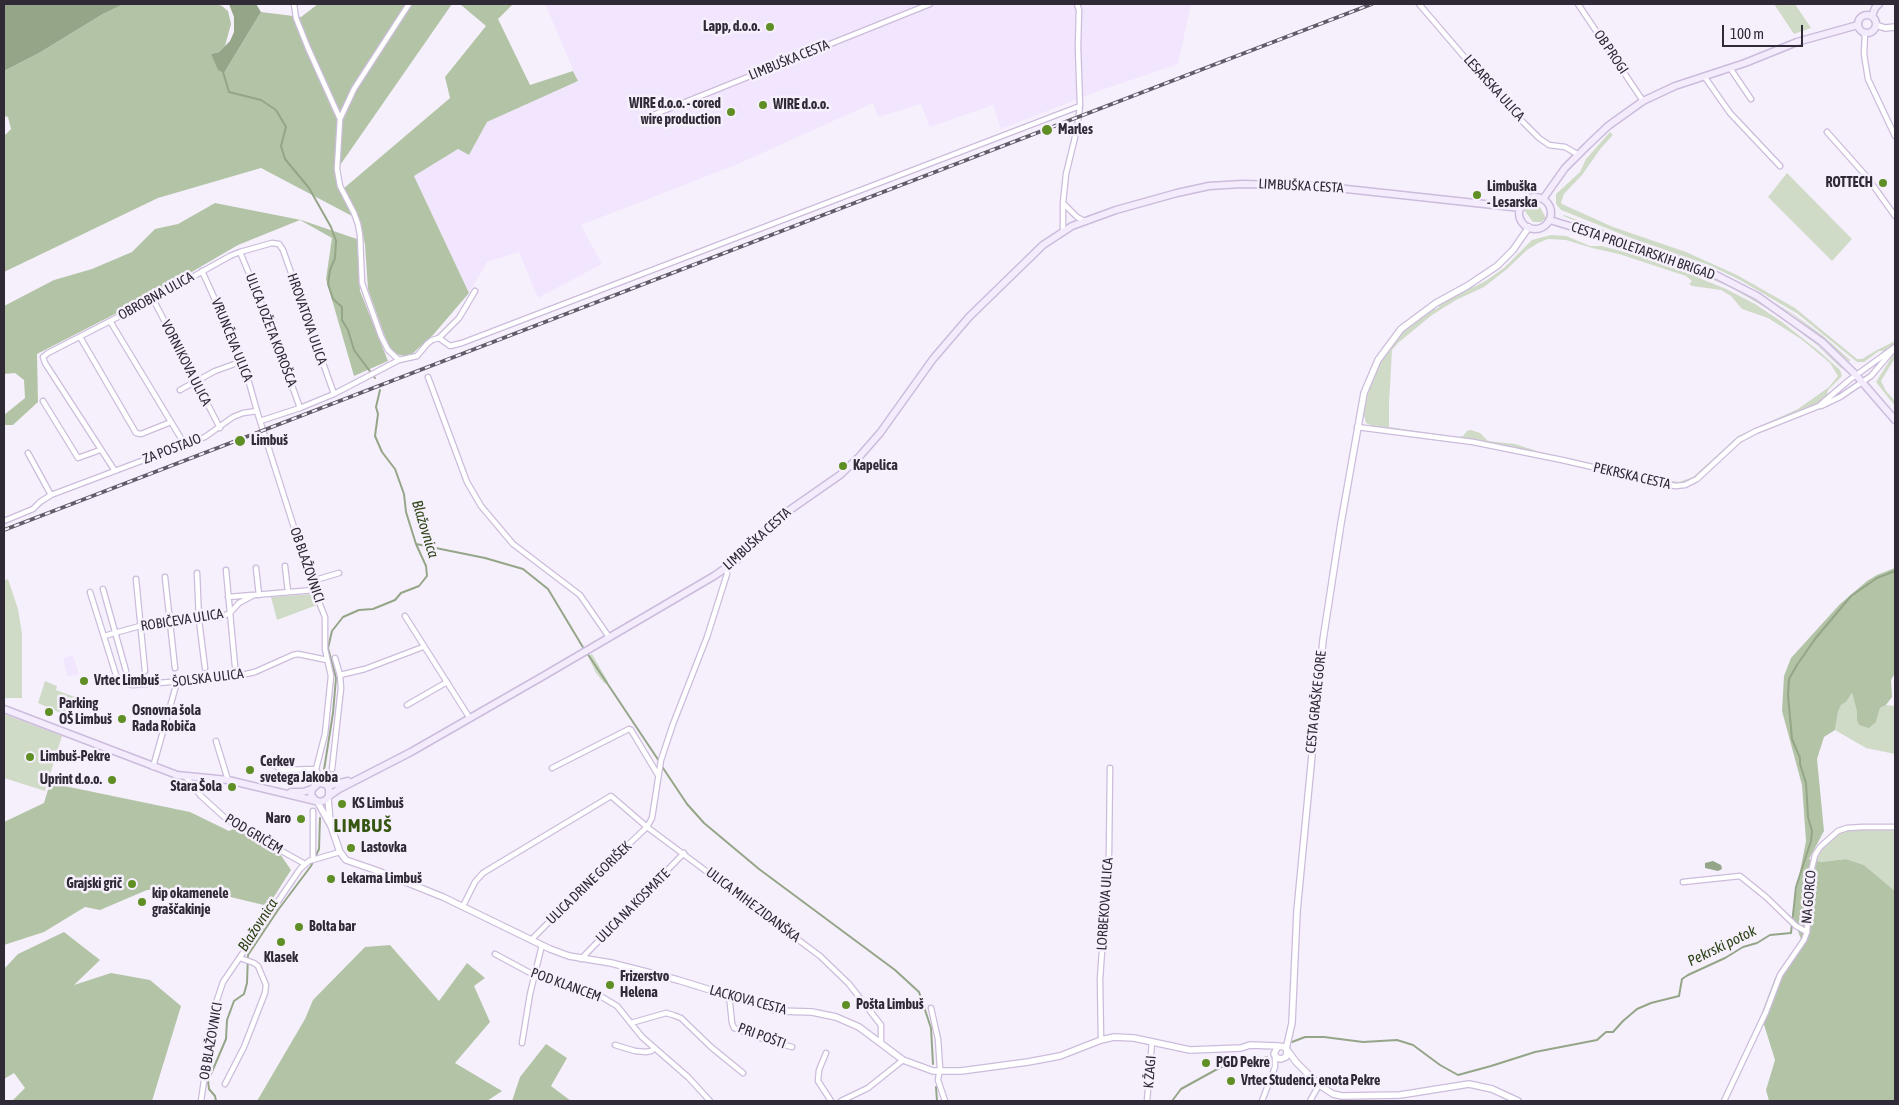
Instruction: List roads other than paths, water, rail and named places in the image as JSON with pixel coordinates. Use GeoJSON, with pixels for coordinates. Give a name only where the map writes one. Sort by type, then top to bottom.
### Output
{"type":"FeatureCollection","features":[{"type":"Feature","properties":{"kind":"main road"},"geometry":{"type":"LineString","coordinates":[[1858,25],[1865,33],[1872,31],[1876,25],[1872,16],[1879,4]]}},
{"type":"Feature","properties":{"kind":"main road"},"geometry":{"type":"LineString","coordinates":[[1858,25],[1861,16],[1866,14],[1872,16]]}},
{"type":"Feature","properties":{"kind":"main road"},"geometry":{"type":"LineString","coordinates":[[1543,199],[1559,176],[1608,126],[1642,101],[1675,86],[1730,68],[1811,37],[1858,25]]}},
{"type":"Feature","properties":{"kind":"main road","name":"LIMBUŠKA CESTA"},"geometry":{"type":"LineString","coordinates":[[366,775],[411,752],[589,649],[737,560],[774,521],[840,475],[859,457],[880,433],[932,359],[969,317],[1024,262],[1062,231],[1084,221],[1186,191],[1209,186],[1242,184],[1327,187],[1521,208]]}},
{"type":"Feature","properties":{"kind":"main road"},"geometry":{"type":"LineString","coordinates":[[1530,198],[1543,199],[1549,206],[1550,220],[1541,228],[1529,227],[1520,217],[1521,208],[1530,198]]}},
{"type":"Feature","properties":{"kind":"main road","name":"CESTA PROLETARSKIH BRIGAD"},"geometry":{"type":"LineString","coordinates":[[1550,220],[1680,260],[1757,296],[1822,342],[1856,374],[1895,420]]}},
{"type":"Feature","properties":{"kind":"main road"},"geometry":{"type":"LineString","coordinates":[[4,709],[186,777],[228,780],[316,801],[323,801],[366,775]]}},
{"type":"Feature","properties":{"kind":"main road"},"geometry":{"type":"LineString","coordinates":[[278,791],[302,792],[313,787],[366,775]]}},
{"type":"Feature","properties":{"kind":"main road"},"geometry":{"type":"LineString","coordinates":[[325,784],[330,791],[329,797]]}},
{"type":"Feature","properties":{"kind":"main road"},"geometry":{"type":"LineString","coordinates":[[313,787],[312,795],[316,801]]}},
{"type":"Feature","properties":{"kind":"street"},"geometry":{"type":"LineString","coordinates":[[294,4],[296,18],[308,48],[340,119]]}},
{"type":"Feature","properties":{"kind":"street"},"geometry":{"type":"LineString","coordinates":[[399,360],[388,350],[381,336],[362,283],[358,224],[338,179],[338,146],[340,119],[354,89],[409,4]]}},
{"type":"Feature","properties":{"kind":"street","name":"LIMBUŠKA CESTA"},"geometry":{"type":"LineString","coordinates":[[648,117],[930,4]]}},
{"type":"Feature","properties":{"kind":"street"},"geometry":{"type":"LineString","coordinates":[[1062,231],[1066,174],[1077,129],[1080,106],[1079,10],[1077,4]]}},
{"type":"Feature","properties":{"kind":"street","name":"LESARSKA ULICA"},"geometry":{"type":"LineString","coordinates":[[1420,4],[1502,101],[1539,138],[1549,145],[1565,147],[1579,156]]}},
{"type":"Feature","properties":{"kind":"street","name":"OB PROGI"},"geometry":{"type":"LineString","coordinates":[[1578,4],[1642,101]]}},
{"type":"Feature","properties":{"kind":"street"},"geometry":{"type":"LineString","coordinates":[[1876,25],[1885,28],[1895,26]]}},
{"type":"Feature","properties":{"kind":"street"},"geometry":{"type":"LineString","coordinates":[[1865,33],[1864,54],[1868,79],[1895,134]]}},
{"type":"Feature","properties":{"kind":"street"},"geometry":{"type":"LineString","coordinates":[[1730,68],[1751,99]]}},
{"type":"Feature","properties":{"kind":"street"},"geometry":{"type":"LineString","coordinates":[[1704,76],[1730,113],[1780,166]]}},
{"type":"Feature","properties":{"kind":"street"},"geometry":{"type":"LineString","coordinates":[[439,338],[450,346],[462,343],[1080,106]]}},
{"type":"Feature","properties":{"kind":"street"},"geometry":{"type":"LineString","coordinates":[[1827,132],[1867,177],[1895,216]]}},
{"type":"Feature","properties":{"kind":"street"},"geometry":{"type":"LineString","coordinates":[[1063,203],[1077,217],[1084,221]]}},
{"type":"Feature","properties":{"kind":"street","name":"CESTA GRAŠKE GORE"},"geometry":{"type":"LineString","coordinates":[[1283,1059],[1287,1050],[1290,1032],[1301,864],[1322,649],[1364,393],[1378,360],[1393,340],[1413,319],[1436,303],[1486,274],[1513,250],[1529,227]]}},
{"type":"Feature","properties":{"kind":"street","name":"OBROBNA ULICA"},"geometry":{"type":"LineString","coordinates":[[100,450],[43,357],[240,252],[272,242],[279,244]]}},
{"type":"Feature","properties":{"kind":"street","name":"HROVATOVA ULICA"},"geometry":{"type":"LineString","coordinates":[[279,244],[334,394]]}},
{"type":"Feature","properties":{"kind":"street","name":"ULICA JOŽETA KOROŠCA"},"geometry":{"type":"LineString","coordinates":[[240,252],[270,324],[300,408]]}},
{"type":"Feature","properties":{"kind":"street","name":"VRUNČEVA ULICA"},"geometry":{"type":"LineString","coordinates":[[202,271],[242,361],[257,411]]}},
{"type":"Feature","properties":{"kind":"street"},"geometry":{"type":"LineString","coordinates":[[257,411],[260,421],[300,408],[334,394],[399,360],[417,356],[427,344],[439,338],[459,318],[475,292]]}},
{"type":"Feature","properties":{"kind":"street","name":"VORNIKOVA ULICA"},"geometry":{"type":"LineString","coordinates":[[153,298],[220,428]]}},
{"type":"Feature","properties":{"kind":"street"},"geometry":{"type":"LineString","coordinates":[[110,321],[185,445]]}},
{"type":"Feature","properties":{"kind":"street"},"geometry":{"type":"LineString","coordinates":[[80,337],[136,433],[141,434],[171,422]]}},
{"type":"Feature","properties":{"kind":"street"},"geometry":{"type":"LineString","coordinates":[[1818,406],[1830,403],[1871,376],[1895,347]]}},
{"type":"Feature","properties":{"kind":"street","name":"PEKRSKA CESTA"},"geometry":{"type":"LineString","coordinates":[[1357,427],[1473,442],[1675,486],[1692,483],[1739,440],[1756,431],[1818,406],[1856,374],[1895,347]]}},
{"type":"Feature","properties":{"kind":"street"},"geometry":{"type":"LineString","coordinates":[[180,390],[215,371],[242,361]]}},
{"type":"Feature","properties":{"kind":"street"},"geometry":{"type":"LineString","coordinates":[[428,377],[467,482],[481,506],[513,544],[580,595],[609,637]]}},
{"type":"Feature","properties":{"kind":"street"},"geometry":{"type":"LineString","coordinates":[[43,401],[78,458],[100,450],[115,471]]}},
{"type":"Feature","properties":{"kind":"street","name":"ZA POSTAJO"},"geometry":{"type":"LineString","coordinates":[[4,521],[33,509],[51,495],[205,437],[234,417],[257,411]]}},
{"type":"Feature","properties":{"kind":"street","name":"OB BLAŽOVNICI"},"geometry":{"type":"LineString","coordinates":[[260,421],[314,590],[325,617],[327,660],[331,676],[329,713],[313,787]]}},
{"type":"Feature","properties":{"kind":"street"},"geometry":{"type":"LineString","coordinates":[[28,453],[51,495]]}},
{"type":"Feature","properties":{"kind":"street"},"geometry":{"type":"LineString","coordinates":[[285,566],[288,592]]}},
{"type":"Feature","properties":{"kind":"street"},"geometry":{"type":"LineString","coordinates":[[228,597],[256,595],[256,568]]}},
{"type":"Feature","properties":{"kind":"street"},"geometry":{"type":"LineString","coordinates":[[648,827],[652,818],[661,762],[673,724],[707,637],[727,574],[726,568]]}},
{"type":"Feature","properties":{"kind":"street"},"geometry":{"type":"LineString","coordinates":[[226,570],[235,666]]}},
{"type":"Feature","properties":{"kind":"street"},"geometry":{"type":"LineString","coordinates":[[197,573],[199,620],[205,668]]}},
{"type":"Feature","properties":{"kind":"street"},"geometry":{"type":"LineString","coordinates":[[312,581],[339,573]]}},
{"type":"Feature","properties":{"kind":"street"},"geometry":{"type":"LineString","coordinates":[[165,577],[175,668]]}},
{"type":"Feature","properties":{"kind":"street"},"geometry":{"type":"LineString","coordinates":[[136,579],[145,671]]}},
{"type":"Feature","properties":{"kind":"street"},"geometry":{"type":"LineString","coordinates":[[103,589],[126,670]]}},
{"type":"Feature","properties":{"kind":"street","name":"ROBIČEVA ULICA"},"geometry":{"type":"LineString","coordinates":[[104,636],[140,626],[222,617],[230,613],[240,603],[256,595],[314,590]]}},
{"type":"Feature","properties":{"kind":"street","name":"ŠOLSKA ULICA"},"geometry":{"type":"LineString","coordinates":[[90,592],[116,675],[119,680],[133,685],[233,677],[256,672],[298,654],[327,660]]}},
{"type":"Feature","properties":{"kind":"street"},"geometry":{"type":"LineString","coordinates":[[405,616],[469,717]]}},
{"type":"Feature","properties":{"kind":"street"},"geometry":{"type":"LineString","coordinates":[[340,675],[366,669],[423,647]]}},
{"type":"Feature","properties":{"kind":"street"},"geometry":{"type":"LineString","coordinates":[[332,769],[341,688],[340,675],[335,658]]}},
{"type":"Feature","properties":{"kind":"street"},"geometry":{"type":"LineString","coordinates":[[153,766],[177,682]]}},
{"type":"Feature","properties":{"kind":"street"},"geometry":{"type":"LineString","coordinates":[[407,705],[447,682]]}},
{"type":"Feature","properties":{"kind":"street"},"geometry":{"type":"LineString","coordinates":[[329,713],[337,715]]}},
{"type":"Feature","properties":{"kind":"street"},"geometry":{"type":"LineString","coordinates":[[552,768],[629,729],[658,775]]}},
{"type":"Feature","properties":{"kind":"street"},"geometry":{"type":"LineString","coordinates":[[216,741],[228,780]]}},
{"type":"Feature","properties":{"kind":"street"},"geometry":{"type":"LineString","coordinates":[[272,764],[283,770],[316,769],[325,784]]}},
{"type":"Feature","properties":{"kind":"street","name":"LORBEKOVA ULICA"},"geometry":{"type":"LineString","coordinates":[[1101,1040],[1100,978],[1109,853],[1110,768]]}},
{"type":"Feature","properties":{"kind":"street","name":"POD GRIČEM"},"geometry":{"type":"LineString","coordinates":[[186,777],[200,796],[235,825],[309,861]]}},
{"type":"Feature","properties":{"kind":"street","name":"ULICA MIHE ZIDANŠKA"},"geometry":{"type":"LineString","coordinates":[[463,906],[475,882],[483,873],[611,796],[648,827],[820,956],[850,984],[881,1025],[881,1043]]}},
{"type":"Feature","properties":{"kind":"street"},"geometry":{"type":"LineString","coordinates":[[329,797],[331,826]]}},
{"type":"Feature","properties":{"kind":"street"},"geometry":{"type":"LineString","coordinates":[[313,812],[312,851],[309,861],[340,852],[331,826],[316,801]]}},
{"type":"Feature","properties":{"kind":"street","name":"ULICA DRINE GORIŠEK"},"geometry":{"type":"LineString","coordinates":[[531,940],[593,878],[648,827]]}},
{"type":"Feature","properties":{"kind":"street","name":"NA GORCO"},"geometry":{"type":"LineString","coordinates":[[1724,1101],[1766,1012],[1780,975],[1804,940],[1807,932],[1812,863],[1820,847],[1838,831],[1846,828],[1895,827]]}},
{"type":"Feature","properties":{"kind":"street","name":"LACKOVA CESTA"},"geometry":{"type":"LineString","coordinates":[[340,852],[346,860],[378,870],[463,906],[542,946],[558,952],[620,966],[729,995],[778,1011],[812,1012],[836,1017],[859,1027],[903,1060],[919,1067],[939,1072],[962,1071],[1050,1058],[1114,1037],[1134,1038],[1190,1050],[1241,1048],[1255,1045],[1279,1046]]}},
{"type":"Feature","properties":{"kind":"street","name":"ULICA NA KOSMATE"},"geometry":{"type":"LineString","coordinates":[[581,958],[684,853]]}},
{"type":"Feature","properties":{"kind":"street","name":"OB BLAŽOVNICI"},"geometry":{"type":"LineString","coordinates":[[201,1101],[215,1006],[223,982],[242,959],[309,861]]}},
{"type":"Feature","properties":{"kind":"street"},"geometry":{"type":"LineString","coordinates":[[1682,882],[1740,876],[1766,897],[1796,926],[1807,932]]}},
{"type":"Feature","properties":{"kind":"street"},"geometry":{"type":"LineString","coordinates":[[522,1043],[534,976],[542,946]]}},
{"type":"Feature","properties":{"kind":"street","name":"POD KLANCEM"},"geometry":{"type":"LineString","coordinates":[[495,954],[534,976],[602,997],[617,1006],[642,1037],[688,1077],[710,1101]]}},
{"type":"Feature","properties":{"kind":"street"},"geometry":{"type":"LineString","coordinates":[[225,1084],[244,1047],[265,993],[266,985],[258,966],[242,959]]}},
{"type":"Feature","properties":{"kind":"street","name":"PRI POŠTI"},"geometry":{"type":"LineString","coordinates":[[729,995],[734,1028],[792,1047]]}},
{"type":"Feature","properties":{"kind":"street"},"geometry":{"type":"LineString","coordinates":[[931,1008],[938,1039],[940,1068],[938,1080],[945,1101]]}},
{"type":"Feature","properties":{"kind":"street"},"geometry":{"type":"LineString","coordinates":[[631,1023],[666,1013],[681,1018],[711,1047],[743,1073]]}},
{"type":"Feature","properties":{"kind":"street"},"geometry":{"type":"LineString","coordinates":[[1275,1067],[1274,1055],[1290,1032]]}},
{"type":"Feature","properties":{"kind":"street","name":"K ŽAGI"},"geometry":{"type":"LineString","coordinates":[[1147,1101],[1152,1042]]}},
{"type":"Feature","properties":{"kind":"street"},"geometry":{"type":"LineString","coordinates":[[615,1045],[646,1052],[655,1048]]}},
{"type":"Feature","properties":{"kind":"street"},"geometry":{"type":"LineString","coordinates":[[1279,1046],[1287,1050],[1319,1085],[1333,1094],[1401,1098],[1469,1084],[1492,1089],[1518,1101]]}},
{"type":"Feature","properties":{"kind":"street"},"geometry":{"type":"LineString","coordinates":[[1241,1048],[1264,1049],[1283,1059],[1296,1062]]}},
{"type":"Feature","properties":{"kind":"street"},"geometry":{"type":"LineString","coordinates":[[826,1053],[818,1070],[818,1081],[831,1101]]}},
{"type":"Feature","properties":{"kind":"street"},"geometry":{"type":"LineString","coordinates":[[1262,1101],[1275,1067],[1283,1059]]}},
{"type":"Feature","properties":{"kind":"street"},"geometry":{"type":"LineString","coordinates":[[842,1101],[868,1088],[903,1060]]}},
{"type":"Feature","properties":{"kind":"street"},"geometry":{"type":"LineString","coordinates":[[1310,1101],[1319,1085]]}},
{"type":"Feature","properties":{"kind":"waterway","name":"Blažovnica"},"geometry":{"type":"LineString","coordinates":[[223,72],[229,92],[261,100],[276,110],[286,127],[281,146],[285,159],[309,188],[331,227],[336,241],[335,258],[330,270],[328,284],[333,299],[342,307],[342,320],[348,330],[354,350],[375,378]]}},
{"type":"Feature","properties":{"kind":"waterway","name":"Blažovnica"},"geometry":{"type":"LineString","coordinates":[[324,770],[333,713],[336,678],[328,648],[332,631],[343,617],[359,610],[373,609],[395,600],[401,593],[419,586],[427,576],[426,566],[416,544],[406,512],[404,494],[395,469],[382,452],[375,436],[378,414],[376,407],[380,390]]}},
{"type":"Feature","properties":{"kind":"waterway"},"geometry":{"type":"LineString","coordinates":[[416,544],[485,558],[523,569],[548,589],[584,649]]}},
{"type":"Feature","properties":{"kind":"waterway","name":"Pekrski potok"},"geometry":{"type":"LineString","coordinates":[[1292,1042],[1305,1037],[1324,1037],[1363,1042],[1397,1040],[1413,1045],[1440,1065],[1458,1075],[1535,1052],[1597,1040],[1606,1032],[1613,1032],[1637,1009],[1651,1003],[1679,996],[1682,979],[1688,975],[1770,935],[1791,933],[1796,887],[1811,841],[1812,831],[1808,817],[1806,783],[1800,758],[1792,739],[1788,695],[1789,679],[1815,639],[1851,596],[1877,578],[1895,571]]}},
{"type":"Feature","properties":{"kind":"waterway"},"geometry":{"type":"LineString","coordinates":[[587,653],[659,761]]}},
{"type":"Feature","properties":{"kind":"waterway"},"geometry":{"type":"LineString","coordinates":[[661,765],[687,804],[704,823],[759,869],[895,970],[919,992],[931,1028],[933,1064]]}},
{"type":"Feature","properties":{"kind":"waterway","name":"Blažovnica"},"geometry":{"type":"LineString","coordinates":[[216,1101],[215,1096],[209,1089],[208,1081],[226,1039],[227,1020],[234,1001],[244,994],[247,983],[248,955],[278,910],[311,866],[319,849],[320,818]]}},
{"type":"Feature","properties":{"kind":"waterway"},"geometry":{"type":"LineString","coordinates":[[1172,1101],[1181,1089],[1221,1067],[1247,1064],[1267,1057]]}},
{"type":"Feature","properties":{"kind":"waterway"},"geometry":{"type":"LineString","coordinates":[[936,1087],[937,1101]]}},
{"type":"Feature","properties":{"kind":"railway"},"geometry":{"type":"LineString","coordinates":[[4,530],[1372,4]]}},
{"type":"Feature","properties":{"kind":"place","name":"Lapp, d.o.o."},"geometry":{"type":"Point","coordinates":[770,27]}},
{"type":"Feature","properties":{"kind":"place","name":"WIRE d.o.o."},"geometry":{"type":"Point","coordinates":[763,105]}},
{"type":"Feature","properties":{"kind":"place","name":"WIRE d.o.o. - cored wire production"},"geometry":{"type":"Point","coordinates":[731,112]}},
{"type":"Feature","properties":{"kind":"place","name":"Marles"},"geometry":{"type":"Point","coordinates":[1047,130]}},
{"type":"Feature","properties":{"kind":"place","name":"ROTTECH"},"geometry":{"type":"Point","coordinates":[1883,183]}},
{"type":"Feature","properties":{"kind":"place","name":"Limbuška - Lesarska"},"geometry":{"type":"Point","coordinates":[1477,195]}},
{"type":"Feature","properties":{"kind":"place","name":"Limbuš"},"geometry":{"type":"Point","coordinates":[240,441]}},
{"type":"Feature","properties":{"kind":"place","name":"Kapelica"},"geometry":{"type":"Point","coordinates":[843,466]}},
{"type":"Feature","properties":{"kind":"place","name":"Vrtec Limbuš"},"geometry":{"type":"Point","coordinates":[84,681]}},
{"type":"Feature","properties":{"kind":"place","name":"Parking OŠ Limbuš"},"geometry":{"type":"Point","coordinates":[49,712]}},
{"type":"Feature","properties":{"kind":"place","name":"Osnovna šola Rada Robiča"},"geometry":{"type":"Point","coordinates":[122,719]}},
{"type":"Feature","properties":{"kind":"place","name":"Limbuš-Pekre"},"geometry":{"type":"Point","coordinates":[30,757]}},
{"type":"Feature","properties":{"kind":"place","name":"Cerkev svetega Jakoba"},"geometry":{"type":"Point","coordinates":[250,770]}},
{"type":"Feature","properties":{"kind":"place","name":"Uprint d.o.o."},"geometry":{"type":"Point","coordinates":[112,780]}},
{"type":"Feature","properties":{"kind":"place","name":"Stara Šola"},"geometry":{"type":"Point","coordinates":[232,787]}},
{"type":"Feature","properties":{"kind":"place","name":"KS Limbuš"},"geometry":{"type":"Point","coordinates":[342,804]}},
{"type":"Feature","properties":{"kind":"place","name":"Naro"},"geometry":{"type":"Point","coordinates":[301,819]}},
{"type":"Feature","properties":{"kind":"place","name":"Lastovka"},"geometry":{"type":"Point","coordinates":[351,848]}},
{"type":"Feature","properties":{"kind":"place","name":"Lekarna Limbuš"},"geometry":{"type":"Point","coordinates":[331,879]}},
{"type":"Feature","properties":{"kind":"place","name":"Grajski grič"},"geometry":{"type":"Point","coordinates":[132,884]}},
{"type":"Feature","properties":{"kind":"place","name":"kip okamenele graščakinje"},"geometry":{"type":"Point","coordinates":[142,902]}},
{"type":"Feature","properties":{"kind":"place","name":"Bolta bar"},"geometry":{"type":"Point","coordinates":[299,927]}},
{"type":"Feature","properties":{"kind":"place","name":"Klasek"},"geometry":{"type":"Point","coordinates":[281,942]}},
{"type":"Feature","properties":{"kind":"place","name":"Frizerstvo Helena"},"geometry":{"type":"Point","coordinates":[610,985]}},
{"type":"Feature","properties":{"kind":"place","name":"Pošta Limbuš"},"geometry":{"type":"Point","coordinates":[846,1005]}},
{"type":"Feature","properties":{"kind":"place","name":"PGD Pekre"},"geometry":{"type":"Point","coordinates":[1206,1063]}},
{"type":"Feature","properties":{"kind":"place","name":"Vrtec Studenci, enota Pekre"},"geometry":{"type":"Point","coordinates":[1231,1081]}},
{"type":"Feature","properties":{"kind":"district","name":"LIMBUŠ"},"geometry":{"type":"Point","coordinates":[363,826]}}]}
